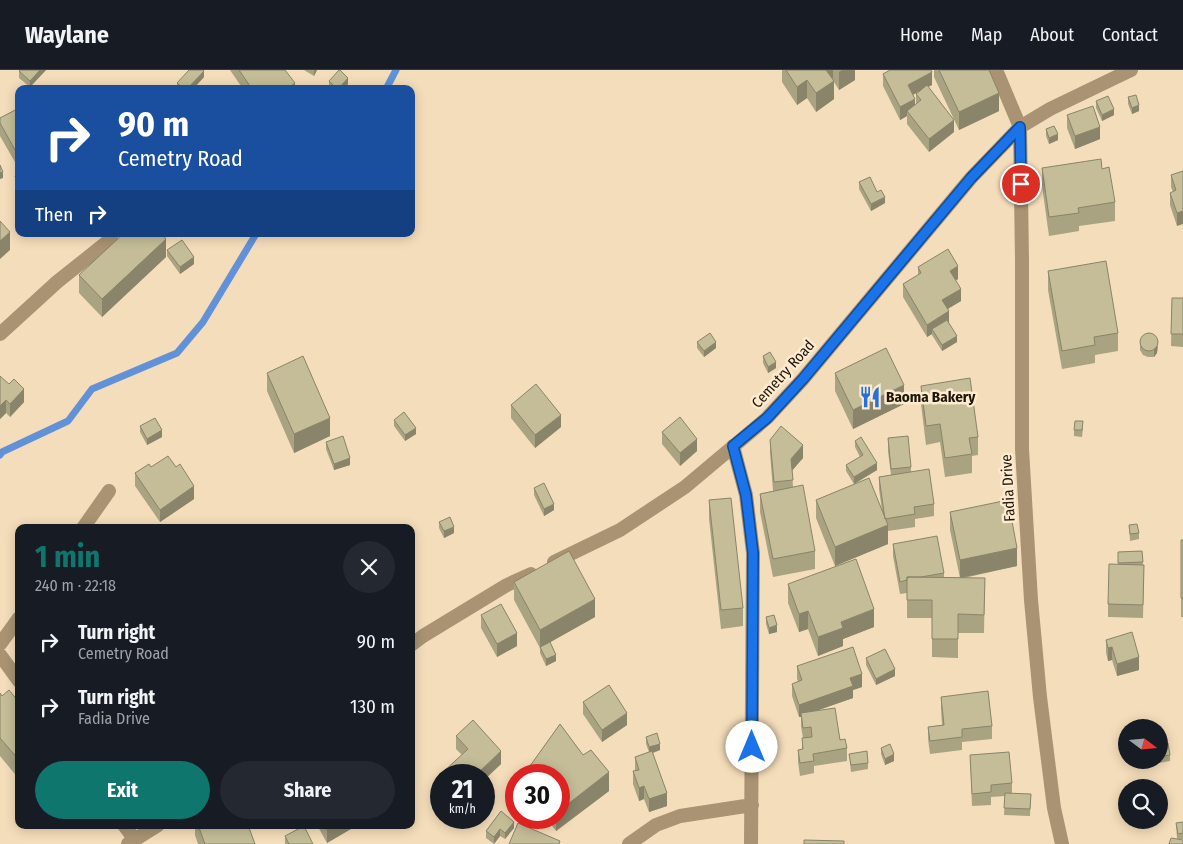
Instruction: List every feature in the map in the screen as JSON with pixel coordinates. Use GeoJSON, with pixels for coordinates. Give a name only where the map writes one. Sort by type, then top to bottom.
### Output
{"type":"FeatureCollection","features":[{"type":"Feature","properties":{"kind":"street"},"geometry":{"type":"LineString","coordinates":[[996,70],[1020,127]]}},
{"type":"Feature","properties":{"kind":"street","name":"Cemetry Road"},"geometry":{"type":"LineString","coordinates":[[415,642],[507,586],[620,530],[685,487],[767,418],[803,379],[971,178],[1020,127],[1057,106],[1131,70]]}},
{"type":"Feature","properties":{"kind":"street","name":"Fadia Drive"},"geometry":{"type":"LineString","coordinates":[[1020,127],[1022,458],[1031,600],[1039,687],[1054,808],[1062,844]]}},
{"type":"Feature","properties":{"kind":"street"},"geometry":{"type":"LineString","coordinates":[[0,334],[57,282],[111,239]]}},
{"type":"Feature","properties":{"kind":"street"},"geometry":{"type":"LineString","coordinates":[[733,446],[746,495],[753,553],[751,844]]}},
{"type":"Feature","properties":{"kind":"street"},"geometry":{"type":"LineString","coordinates":[[86,524],[109,491]]}},
{"type":"Feature","properties":{"kind":"street"},"geometry":{"type":"LineString","coordinates":[[0,644],[15,623]]}},
{"type":"Feature","properties":{"kind":"street"},"geometry":{"type":"LineString","coordinates":[[0,655],[15,676]]}},
{"type":"Feature","properties":{"kind":"street"},"geometry":{"type":"LineString","coordinates":[[630,844],[656,826],[680,816],[752,805]]}},
{"type":"Feature","properties":{"kind":"street"},"geometry":{"type":"LineString","coordinates":[[126,829],[131,842],[152,829]]}},
{"type":"Feature","properties":{"kind":"building"},"geometry":{"type":"Polygon","coordinates":[[[20,70],[40,70],[30,81],[20,70]]]}},
{"type":"Feature","properties":{"kind":"building"},"geometry":{"type":"Polygon","coordinates":[[[189,70],[204,71],[191,85],[179,85],[177,83],[189,70]]]}},
{"type":"Feature","properties":{"kind":"building"},"geometry":{"type":"Polygon","coordinates":[[[239,70],[285,70],[295,83],[292,85],[249,85],[239,70]]]}},
{"type":"Feature","properties":{"kind":"building"},"geometry":{"type":"Polygon","coordinates":[[[339,70],[348,78],[342,85],[333,85],[329,81],[339,70]]]}},
{"type":"Feature","properties":{"kind":"building"},"geometry":{"type":"Polygon","coordinates":[[[786,70],[826,70],[834,81],[816,93],[807,80],[797,87],[786,70]]]}},
{"type":"Feature","properties":{"kind":"building"},"geometry":{"type":"Polygon","coordinates":[[[890,70],[931,70],[932,72],[908,85],[915,99],[900,107],[883,74],[890,70]]]}},
{"type":"Feature","properties":{"kind":"building"},"geometry":{"type":"Polygon","coordinates":[[[939,70],[989,70],[999,93],[959,112],[939,70]]]}},
{"type":"Feature","properties":{"kind":"building"},"geometry":{"type":"Polygon","coordinates":[[[927,85],[954,120],[929,139],[907,111],[921,100],[916,94],[927,85]]]}},
{"type":"Feature","properties":{"kind":"building"},"geometry":{"type":"Polygon","coordinates":[[[1136,95],[1139,105],[1132,108],[1128,97],[1136,95]]]}},
{"type":"Feature","properties":{"kind":"building"},"geometry":{"type":"Polygon","coordinates":[[[1108,96],[1114,109],[1102,115],[1096,101],[1108,96]]]}},
{"type":"Feature","properties":{"kind":"building"},"geometry":{"type":"Polygon","coordinates":[[[1093,106],[1100,127],[1075,136],[1067,115],[1093,106]]]}},
{"type":"Feature","properties":{"kind":"building"},"geometry":{"type":"Polygon","coordinates":[[[15,110],[15,150],[0,123],[0,118],[15,110]]]}},
{"type":"Feature","properties":{"kind":"building"},"geometry":{"type":"Polygon","coordinates":[[[1054,126],[1058,134],[1049,138],[1046,129],[1054,126]]]}},
{"type":"Feature","properties":{"kind":"building"},"geometry":{"type":"Polygon","coordinates":[[[1101,159],[1102,169],[1109,167],[1115,202],[1078,208],[1079,213],[1049,217],[1042,168],[1101,159]]]}},
{"type":"Feature","properties":{"kind":"building"},"geometry":{"type":"Polygon","coordinates":[[[1183,171],[1183,211],[1177,213],[1170,193],[1176,190],[1171,175],[1183,171]]]}},
{"type":"Feature","properties":{"kind":"building"},"geometry":{"type":"Polygon","coordinates":[[[870,177],[877,192],[881,190],[885,197],[871,204],[859,182],[870,177]]]}},
{"type":"Feature","properties":{"kind":"building"},"geometry":{"type":"Polygon","coordinates":[[[0,221],[10,232],[0,241],[0,221]]]}},
{"type":"Feature","properties":{"kind":"building"},"geometry":{"type":"Polygon","coordinates":[[[120,237],[164,237],[166,239],[102,299],[79,275],[120,237]]]}},
{"type":"Feature","properties":{"kind":"building"},"geometry":{"type":"Polygon","coordinates":[[[182,240],[194,257],[180,267],[167,250],[182,240]]]}},
{"type":"Feature","properties":{"kind":"building"},"geometry":{"type":"Polygon","coordinates":[[[948,249],[958,266],[950,271],[961,289],[942,300],[949,311],[927,325],[903,284],[921,273],[918,267],[948,249]]]}},
{"type":"Feature","properties":{"kind":"building"},"geometry":{"type":"Polygon","coordinates":[[[1106,261],[1118,333],[1094,337],[1095,345],[1062,351],[1048,271],[1106,261]]]}},
{"type":"Feature","properties":{"kind":"building"},"geometry":{"type":"Polygon","coordinates":[[[1172,298],[1183,298],[1183,334],[1171,334],[1172,298]]]}},
{"type":"Feature","properties":{"kind":"building"},"geometry":{"type":"Polygon","coordinates":[[[947,320],[957,336],[942,345],[932,329],[947,320]]]}},
{"type":"Feature","properties":{"kind":"building"},"geometry":{"type":"Polygon","coordinates":[[[710,333],[716,342],[704,351],[697,342],[710,333]]]}},
{"type":"Feature","properties":{"kind":"building"},"geometry":{"type":"Polygon","coordinates":[[[1149,333],[1155,336],[1158,342],[1155,348],[1149,351],[1143,348],[1140,342],[1143,336],[1149,333]]]}},
{"type":"Feature","properties":{"kind":"building"},"geometry":{"type":"Polygon","coordinates":[[[886,348],[904,385],[853,410],[835,373],[886,348]]]}},
{"type":"Feature","properties":{"kind":"building"},"geometry":{"type":"Polygon","coordinates":[[[770,352],[776,362],[768,367],[763,356],[770,352]]]}},
{"type":"Feature","properties":{"kind":"building"},"geometry":{"type":"Polygon","coordinates":[[[303,356],[330,418],[294,434],[267,373],[303,356]]]}},
{"type":"Feature","properties":{"kind":"building"},"geometry":{"type":"Polygon","coordinates":[[[0,376],[9,384],[14,379],[24,389],[10,404],[6,400],[0,406],[0,376]]]}},
{"type":"Feature","properties":{"kind":"building"},"geometry":{"type":"Polygon","coordinates":[[[970,378],[978,437],[969,438],[972,454],[945,458],[940,424],[926,426],[921,386],[970,378]]]}},
{"type":"Feature","properties":{"kind":"building"},"geometry":{"type":"Polygon","coordinates":[[[536,384],[561,415],[535,435],[511,405],[536,384]]]}},
{"type":"Feature","properties":{"kind":"building"},"geometry":{"type":"Polygon","coordinates":[[[404,412],[416,428],[405,435],[394,420],[404,412]]]}},
{"type":"Feature","properties":{"kind":"building"},"geometry":{"type":"Polygon","coordinates":[[[680,417],[697,439],[680,453],[662,432],[680,417]]]}},
{"type":"Feature","properties":{"kind":"building"},"geometry":{"type":"Polygon","coordinates":[[[155,418],[162,430],[147,439],[140,426],[155,418]]]}},
{"type":"Feature","properties":{"kind":"building"},"geometry":{"type":"Polygon","coordinates":[[[1075,421],[1083,421],[1082,430],[1074,430],[1075,421]]]}},
{"type":"Feature","properties":{"kind":"building"},"geometry":{"type":"Polygon","coordinates":[[[781,426],[803,445],[791,459],[793,480],[774,482],[770,440],[781,426]]]}},
{"type":"Feature","properties":{"kind":"building"},"geometry":{"type":"Polygon","coordinates":[[[343,436],[350,458],[334,464],[326,442],[343,436]]]}},
{"type":"Feature","properties":{"kind":"building"},"geometry":{"type":"Polygon","coordinates":[[[908,436],[911,467],[891,469],[888,438],[908,436]]]}},
{"type":"Feature","properties":{"kind":"building"},"geometry":{"type":"Polygon","coordinates":[[[861,437],[877,463],[854,477],[846,465],[863,455],[855,441],[861,437]]]}},
{"type":"Feature","properties":{"kind":"building"},"geometry":{"type":"Polygon","coordinates":[[[168,456],[176,467],[180,464],[194,486],[160,510],[135,473],[149,464],[151,467],[168,456]]]}},
{"type":"Feature","properties":{"kind":"building"},"geometry":{"type":"Polygon","coordinates":[[[929,469],[934,504],[914,507],[915,514],[885,519],[879,477],[929,469]]]}},
{"type":"Feature","properties":{"kind":"building"},"geometry":{"type":"Polygon","coordinates":[[[869,478],[888,525],[835,547],[816,500],[869,478]]]}},
{"type":"Feature","properties":{"kind":"building"},"geometry":{"type":"Polygon","coordinates":[[[544,483],[554,504],[544,509],[534,488],[544,483]]]}},
{"type":"Feature","properties":{"kind":"building"},"geometry":{"type":"Polygon","coordinates":[[[803,485],[815,551],[773,559],[760,494],[803,485]]]}},
{"type":"Feature","properties":{"kind":"building"},"geometry":{"type":"Polygon","coordinates":[[[731,498],[743,608],[721,610],[709,500],[731,498]]]}},
{"type":"Feature","properties":{"kind":"building"},"geometry":{"type":"Polygon","coordinates":[[[1008,500],[1017,548],[960,560],[950,512],[1008,500]]]}},
{"type":"Feature","properties":{"kind":"building"},"geometry":{"type":"Polygon","coordinates":[[[450,517],[454,527],[444,531],[439,522],[450,517]]]}},
{"type":"Feature","properties":{"kind":"building"},"geometry":{"type":"Polygon","coordinates":[[[1137,524],[1139,533],[1130,534],[1129,525],[1137,524]]]}},
{"type":"Feature","properties":{"kind":"building"},"geometry":{"type":"Polygon","coordinates":[[[937,536],[944,573],[921,577],[907,577],[907,580],[900,582],[893,544],[937,536]]]}},
{"type":"Feature","properties":{"kind":"building"},"geometry":{"type":"Polygon","coordinates":[[[1181,540],[1183,540],[1183,598],[1181,598],[1181,540]]]}},
{"type":"Feature","properties":{"kind":"building"},"geometry":{"type":"Polygon","coordinates":[[[569,551],[595,599],[540,630],[514,582],[569,551]]]}},
{"type":"Feature","properties":{"kind":"building"},"geometry":{"type":"Polygon","coordinates":[[[1142,551],[1143,562],[1118,563],[1118,552],[1142,551]]]}},
{"type":"Feature","properties":{"kind":"building"},"geometry":{"type":"Polygon","coordinates":[[[856,559],[874,609],[841,622],[843,628],[818,637],[808,611],[799,614],[788,584],[856,559]]]}},
{"type":"Feature","properties":{"kind":"building"},"geometry":{"type":"Polygon","coordinates":[[[1109,564],[1144,565],[1143,605],[1108,604],[1109,564]]]}},
{"type":"Feature","properties":{"kind":"building"},"geometry":{"type":"Polygon","coordinates":[[[907,577],[985,578],[984,615],[958,614],[958,639],[932,639],[932,600],[907,600],[907,577]]]}},
{"type":"Feature","properties":{"kind":"building"},"geometry":{"type":"Polygon","coordinates":[[[501,604],[517,633],[497,644],[481,615],[501,604]]]}},
{"type":"Feature","properties":{"kind":"building"},"geometry":{"type":"Polygon","coordinates":[[[774,615],[777,625],[769,628],[766,617],[774,615]]]}},
{"type":"Feature","properties":{"kind":"building"},"geometry":{"type":"Polygon","coordinates":[[[1132,632],[1139,657],[1117,664],[1112,647],[1108,648],[1106,640],[1132,632]]]}},
{"type":"Feature","properties":{"kind":"building"},"geometry":{"type":"Polygon","coordinates":[[[550,642],[556,655],[546,659],[540,647],[550,642]]]}},
{"type":"Feature","properties":{"kind":"building"},"geometry":{"type":"Polygon","coordinates":[[[853,647],[862,674],[850,678],[853,686],[799,705],[792,684],[802,680],[797,666],[853,647]]]}},
{"type":"Feature","properties":{"kind":"building"},"geometry":{"type":"Polygon","coordinates":[[[885,649],[895,669],[876,679],[866,658],[885,649]]]}},
{"type":"Feature","properties":{"kind":"building"},"geometry":{"type":"Polygon","coordinates":[[[609,685],[627,713],[602,730],[583,702],[609,685]]]}},
{"type":"Feature","properties":{"kind":"building"},"geometry":{"type":"Polygon","coordinates":[[[9,690],[15,697],[15,755],[0,738],[0,693],[2,696],[9,690]]]}},
{"type":"Feature","properties":{"kind":"building"},"geometry":{"type":"Polygon","coordinates":[[[988,691],[992,726],[962,729],[962,737],[930,741],[928,727],[944,725],[941,697],[988,691]]]}},
{"type":"Feature","properties":{"kind":"building"},"geometry":{"type":"Polygon","coordinates":[[[835,708],[840,740],[845,739],[847,748],[813,754],[814,761],[800,763],[798,750],[803,749],[802,738],[812,737],[811,727],[803,728],[801,713],[835,708]]]}},
{"type":"Feature","properties":{"kind":"building"},"geometry":{"type":"Polygon","coordinates":[[[473,720],[501,751],[487,764],[452,764],[468,749],[456,736],[473,720]]]}},
{"type":"Feature","properties":{"kind":"building"},"geometry":{"type":"Polygon","coordinates":[[[560,724],[583,755],[591,750],[609,772],[570,802],[570,764],[531,764],[560,724]]]}},
{"type":"Feature","properties":{"kind":"building"},"geometry":{"type":"Polygon","coordinates":[[[657,733],[660,744],[649,747],[646,737],[657,733]]]}},
{"type":"Feature","properties":{"kind":"building"},"geometry":{"type":"Polygon","coordinates":[[[890,744],[894,754],[885,759],[881,748],[890,744]]]}},
{"type":"Feature","properties":{"kind":"building"},"geometry":{"type":"Polygon","coordinates":[[[652,751],[667,793],[649,799],[644,786],[639,788],[633,771],[639,770],[635,757],[652,751]]]}},
{"type":"Feature","properties":{"kind":"building"},"geometry":{"type":"Polygon","coordinates":[[[867,751],[868,763],[851,765],[849,754],[867,751]]]}},
{"type":"Feature","properties":{"kind":"building"},"geometry":{"type":"Polygon","coordinates":[[[1009,752],[1012,783],[991,785],[991,792],[972,794],[970,755],[1009,752]]]}},
{"type":"Feature","properties":{"kind":"building"},"geometry":{"type":"Polygon","coordinates":[[[1005,793],[1031,794],[1030,809],[1004,808],[1005,793]]]}},
{"type":"Feature","properties":{"kind":"building"},"geometry":{"type":"Polygon","coordinates":[[[501,811],[505,814],[505,829],[508,829],[505,833],[500,829],[494,837],[486,831],[488,829],[495,829],[495,819],[501,811]]]}},
{"type":"Feature","properties":{"kind":"building"},"geometry":{"type":"Polygon","coordinates":[[[1183,822],[1183,833],[1178,834],[1176,823],[1183,822]]]}},
{"type":"Feature","properties":{"kind":"building"},"geometry":{"type":"Polygon","coordinates":[[[199,829],[249,829],[255,844],[205,844],[199,829]]]}},
{"type":"Feature","properties":{"kind":"building"},"geometry":{"type":"Polygon","coordinates":[[[298,829],[306,829],[313,844],[289,844],[285,836],[298,829]]]}},
{"type":"Feature","properties":{"kind":"building"},"geometry":{"type":"Polygon","coordinates":[[[515,829],[532,829],[560,841],[559,844],[509,844],[515,829]]]}},
{"type":"Feature","properties":{"kind":"building"},"geometry":{"type":"Polygon","coordinates":[[[1171,838],[1183,840],[1183,844],[1169,844],[1171,838]]]}},
{"type":"Feature","properties":{"kind":"building"},"geometry":{"type":"Polygon","coordinates":[[[804,840],[844,841],[844,844],[804,844],[804,840]]]}},
{"type":"Feature","properties":{"kind":"waterway"},"geometry":{"type":"LineString","coordinates":[[388,85],[396,70]]}},
{"type":"Feature","properties":{"kind":"waterway"},"geometry":{"type":"LineString","coordinates":[[0,455],[2,452],[68,421],[92,389],[177,353],[203,322],[254,237]]}},
{"type":"Feature","properties":{"kind":"place","name":"Baoma Bakery"},"geometry":{"type":"Point","coordinates":[870,397]}},
{"type":"Feature","properties":{"kind":"route"},"geometry":{"type":"LineString","coordinates":[[752,747],[753,553],[746,495],[733,446],[767,418],[803,379],[971,178],[1020,127],[1021,184]]}}]}
